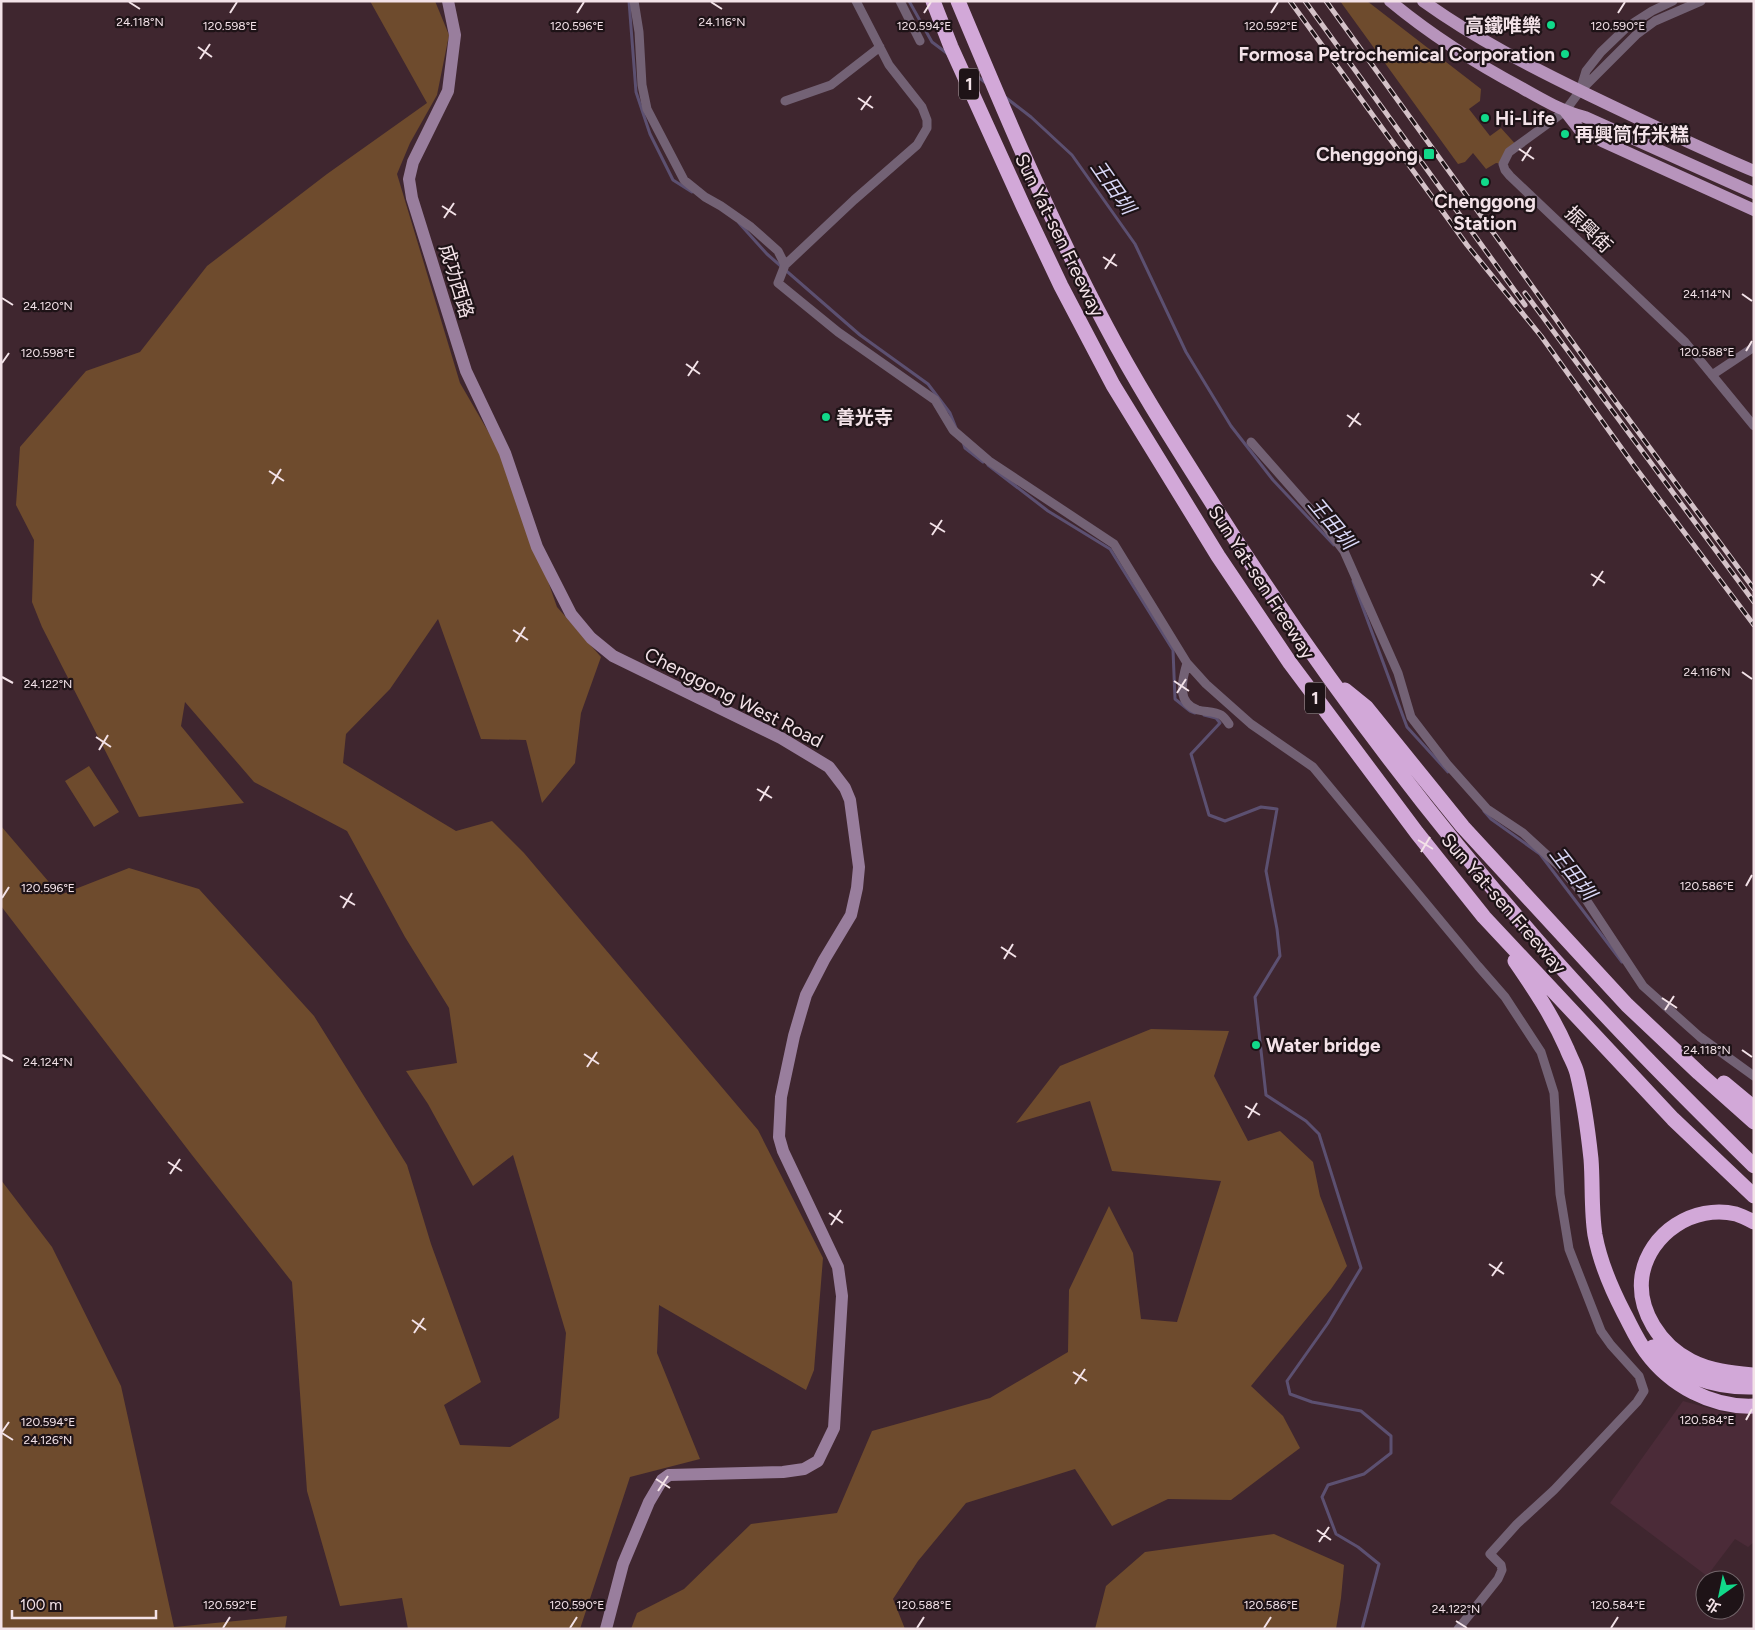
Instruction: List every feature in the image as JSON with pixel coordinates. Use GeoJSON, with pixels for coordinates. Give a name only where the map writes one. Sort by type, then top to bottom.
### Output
{"type":"FeatureCollection","features":[{"type":"Feature","properties":{"kind":"highway","name":"Sun Yat-sen Freeway"},"geometry":{"type":"LineString","coordinates":[[933,1],[951,47],[1061,286],[1113,385],[1218,556],[1290,663],[1406,818],[1484,917],[1673,1119],[1754,1196]]}},
{"type":"Feature","properties":{"kind":"highway","name":"Sun Yat-sen Freeway"},"geometry":{"type":"LineString","coordinates":[[958,1],[1010,126],[1076,268],[1134,376],[1246,558],[1399,772],[1537,940],[1682,1094],[1754,1166]]}},
{"type":"Feature","properties":{"kind":"highway"},"geometry":{"type":"LineString","coordinates":[[1331,679],[1366,707],[1463,827],[1627,1005],[1754,1122]]}},
{"type":"Feature","properties":{"kind":"highway"},"geometry":{"type":"LineString","coordinates":[[1484,917],[1550,1014],[1576,1071],[1584,1109],[1591,1160],[1595,1234],[1602,1262],[1615,1295],[1645,1351],[1662,1371],[1701,1396],[1722,1402],[1754,1406]]}},
{"type":"Feature","properties":{"kind":"highway"},"geometry":{"type":"LineString","coordinates":[[1569,943],[1754,1108]]}},
{"type":"Feature","properties":{"kind":"highway"},"geometry":{"type":"LineString","coordinates":[[1754,1222],[1736,1214],[1708,1212],[1689,1217],[1670,1229],[1655,1245],[1647,1260],[1642,1277],[1642,1294],[1650,1319],[1663,1340],[1674,1350],[1691,1361],[1710,1368],[1754,1375]]}},
{"type":"Feature","properties":{"kind":"highway"},"geometry":{"type":"LineString","coordinates":[[1628,1320],[1664,1359],[1688,1375],[1716,1385],[1733,1388],[1754,1387]]}},
{"type":"Feature","properties":{"kind":"main road"},"geometry":{"type":"LineString","coordinates":[[1390,1],[1423,27],[1479,65],[1565,111],[1585,117],[1754,194]]}},
{"type":"Feature","properties":{"kind":"main road"},"geometry":{"type":"LineString","coordinates":[[1423,1],[1520,61],[1657,128],[1754,171]]}},
{"type":"Feature","properties":{"kind":"main road"},"geometry":{"type":"LineString","coordinates":[[1565,111],[1578,129],[1754,210]]}},
{"type":"Feature","properties":{"kind":"street","name":"Chenggong West Road"},"geometry":{"type":"LineString","coordinates":[[448,1],[455,35],[448,91],[413,162],[409,179],[412,198],[466,371],[504,453],[537,546],[571,614],[591,638],[613,656],[781,738],[829,767],[845,788],[850,800],[859,867],[851,916],[824,960],[806,996],[794,1036],[782,1097],[779,1137],[783,1151],[838,1267],[842,1296],[834,1428],[818,1461],[804,1469],[783,1472],[670,1474],[662,1480],[649,1502],[623,1564],[606,1629]]}},
{"type":"Feature","properties":{"kind":"street"},"geometry":{"type":"LineString","coordinates":[[634,1],[639,32],[642,85],[647,109],[684,180],[705,197],[751,227],[778,252],[784,268]]}},
{"type":"Feature","properties":{"kind":"street"},"geometry":{"type":"LineString","coordinates":[[856,1],[889,65],[922,107],[927,120],[927,128],[917,144],[854,200],[784,268],[778,283],[838,332],[934,400],[953,430],[989,461],[1114,544],[1187,663],[1206,684],[1251,724],[1314,767],[1478,966],[1506,997],[1540,1052],[1554,1093],[1560,1194],[1569,1249],[1602,1331],[1611,1345],[1639,1376],[1644,1391],[1637,1402],[1554,1490],[1517,1524],[1490,1554],[1501,1565],[1502,1570],[1498,1580],[1458,1629]]}},
{"type":"Feature","properties":{"kind":"street"},"geometry":{"type":"LineString","coordinates":[[900,1],[920,41]]}},
{"type":"Feature","properties":{"kind":"street"},"geometry":{"type":"LineString","coordinates":[[1580,91],[1586,71],[1601,52],[1627,28],[1652,11],[1673,1]]}},
{"type":"Feature","properties":{"kind":"street"},"geometry":{"type":"LineString","coordinates":[[1565,111],[1580,91],[1636,35],[1655,21],[1701,1]]}},
{"type":"Feature","properties":{"kind":"street"},"geometry":{"type":"LineString","coordinates":[[785,101],[831,85],[880,47]]}},
{"type":"Feature","properties":{"kind":"street","name":"振興街"},"geometry":{"type":"LineString","coordinates":[[1565,111],[1509,152],[1503,164],[1505,170],[1685,342],[1754,426]]}},
{"type":"Feature","properties":{"kind":"street"},"geometry":{"type":"LineString","coordinates":[[1712,375],[1754,347]]}},
{"type":"Feature","properties":{"kind":"street"},"geometry":{"type":"LineString","coordinates":[[1251,442],[1344,551],[1398,672],[1411,717],[1447,764],[1487,809],[1523,833],[1560,867],[1581,892],[1643,986],[1700,1038],[1754,1076]]}},
{"type":"Feature","properties":{"kind":"street"},"geometry":{"type":"LineString","coordinates":[[1187,663],[1182,681],[1182,691],[1187,704],[1198,710],[1220,714],[1229,724]]}},
{"type":"Feature","properties":{"kind":"shaded area"},"geometry":{"type":"Polygon","coordinates":[[[370,1],[435,1],[449,35],[437,95],[410,143],[397,174],[460,383],[507,464],[557,607],[601,657],[581,713],[575,763],[542,803],[526,740],[481,739],[438,619],[390,689],[346,734],[343,763],[456,831],[492,821],[524,853],[758,1130],[823,1258],[814,1370],[806,1390],[659,1305],[657,1353],[700,1459],[630,1477],[580,1629],[408,1629],[402,1598],[340,1606],[307,1491],[292,1282],[1,906],[1,826],[60,895],[129,868],[199,889],[314,1016],[407,1165],[431,1244],[481,1382],[444,1405],[460,1445],[510,1447],[559,1418],[566,1333],[513,1155],[473,1186],[428,1104],[406,1071],[457,1063],[449,1008],[405,937],[347,831],[254,782],[185,702],[181,726],[244,803],[139,817],[42,627],[32,602],[34,540],[16,505],[20,447],[86,371],[140,352],[207,266],[327,174],[427,103],[370,1]]]}},
{"type":"Feature","properties":{"kind":"shaded area"},"geometry":{"type":"Polygon","coordinates":[[[1340,1],[1367,1],[1481,89],[1480,101],[1469,109],[1490,136],[1501,128],[1519,148],[1503,164],[1496,163],[1486,169],[1473,153],[1465,162],[1458,164],[1340,1]]]}},
{"type":"Feature","properties":{"kind":"shaded area"},"geometry":{"type":"Polygon","coordinates":[[[89,766],[119,812],[94,827],[65,781],[89,766]]]}},
{"type":"Feature","properties":{"kind":"shaded area"},"geometry":{"type":"Polygon","coordinates":[[[1151,1029],[1229,1031],[1214,1076],[1248,1141],[1280,1131],[1313,1162],[1320,1196],[1347,1266],[1331,1289],[1251,1386],[1283,1416],[1300,1448],[1231,1500],[1168,1499],[1112,1526],[1075,1469],[966,1503],[918,1561],[893,1599],[905,1629],[631,1629],[637,1613],[684,1589],[751,1524],[837,1513],[872,1431],[990,1398],[1068,1352],[1069,1290],[1109,1206],[1133,1253],[1141,1319],[1177,1322],[1221,1181],[1112,1171],[1090,1101],[1016,1123],[1060,1066],[1151,1029]]]}},
{"type":"Feature","properties":{"kind":"shaded area"},"geometry":{"type":"Polygon","coordinates":[[[1,1180],[52,1247],[121,1386],[174,1627],[287,1616],[285,1629],[1,1629],[1,1180]]]}},
{"type":"Feature","properties":{"kind":"shaded area"},"geometry":{"type":"Polygon","coordinates":[[[1683,1401],[1727,1413],[1754,1413],[1754,1542],[1748,1547],[1735,1539],[1712,1570],[1699,1570],[1610,1503],[1683,1401]]]}},
{"type":"Feature","properties":{"kind":"shaded area"},"geometry":{"type":"Polygon","coordinates":[[[1274,1534],[1344,1565],[1336,1629],[1095,1629],[1106,1586],[1145,1552],[1274,1534]]]}},
{"type":"Feature","properties":{"kind":"waterway"},"geometry":{"type":"LineString","coordinates":[[629,1],[636,92],[650,134],[673,180],[692,192]]}},
{"type":"Feature","properties":{"kind":"waterway","name":"王田圳"},"geometry":{"type":"LineString","coordinates":[[909,1],[932,42],[948,54]]}},
{"type":"Feature","properties":{"kind":"waterway","name":"王田圳"},"geometry":{"type":"LineString","coordinates":[[969,70],[986,83]]}},
{"type":"Feature","properties":{"kind":"waterway","name":"王田圳"},"geometry":{"type":"LineString","coordinates":[[1005,97],[1031,117],[1072,155],[1135,244],[1186,352],[1231,426],[1273,480],[1334,545]]}},
{"type":"Feature","properties":{"kind":"waterway"},"geometry":{"type":"LineString","coordinates":[[739,223],[767,254],[860,335],[928,384],[950,413],[956,428]]}},
{"type":"Feature","properties":{"kind":"waterway"},"geometry":{"type":"LineString","coordinates":[[963,442],[965,448],[983,462]]}},
{"type":"Feature","properties":{"kind":"waterway"},"geometry":{"type":"LineString","coordinates":[[988,465],[1048,511],[1110,549],[1173,650],[1175,699],[1195,713]]}},
{"type":"Feature","properties":{"kind":"waterway","name":"王田圳"},"geometry":{"type":"LineString","coordinates":[[1353,581],[1407,727],[1448,772]]}},
{"type":"Feature","properties":{"kind":"waterway"},"geometry":{"type":"LineString","coordinates":[[1204,715],[1216,718],[1220,723],[1191,754],[1209,815],[1225,821],[1261,807],[1277,809],[1266,871],[1280,956],[1255,997],[1266,1095],[1306,1121],[1319,1134],[1361,1268],[1328,1323],[1287,1381],[1290,1394],[1312,1402],[1361,1411],[1391,1436],[1391,1453],[1364,1474],[1328,1485],[1322,1497],[1336,1534],[1358,1547],[1379,1564],[1362,1629]]}},
{"type":"Feature","properties":{"kind":"waterway","name":"王田圳"},"geometry":{"type":"LineString","coordinates":[[1484,811],[1491,819],[1540,854],[1622,962]]}},
{"type":"Feature","properties":{"kind":"railway"},"geometry":{"type":"LineString","coordinates":[[1290,1],[1467,245],[1541,336],[1635,467],[1754,625]]}},
{"type":"Feature","properties":{"kind":"railway"},"geometry":{"type":"LineString","coordinates":[[1305,1],[1525,305]]}},
{"type":"Feature","properties":{"kind":"railway"},"geometry":{"type":"LineString","coordinates":[[1326,1],[1602,383],[1754,589]]}},
{"type":"Feature","properties":{"kind":"railway"},"geometry":{"type":"LineString","coordinates":[[1525,293],[1754,602]]}},
{"type":"Feature","properties":{"kind":"place","name":"高鐵唯樂"},"geometry":{"type":"Point","coordinates":[1551,25]}},
{"type":"Feature","properties":{"kind":"place","name":"Formosa Petrochemical Corporation"},"geometry":{"type":"Point","coordinates":[1565,54]}},
{"type":"Feature","properties":{"kind":"place","name":"Hi-Life"},"geometry":{"type":"Point","coordinates":[1485,118]}},
{"type":"Feature","properties":{"kind":"place","name":"再興筒仔米糕"},"geometry":{"type":"Point","coordinates":[1565,134]}},
{"type":"Feature","properties":{"kind":"place","name":"Chenggong"},"geometry":{"type":"Point","coordinates":[1429,154]}},
{"type":"Feature","properties":{"kind":"place","name":"Chenggong Station"},"geometry":{"type":"Point","coordinates":[1485,182]}},
{"type":"Feature","properties":{"kind":"place","name":"善光寺"},"geometry":{"type":"Point","coordinates":[826,417]}},
{"type":"Feature","properties":{"kind":"place","name":"Water bridge"},"geometry":{"type":"Point","coordinates":[1256,1045]}}]}
